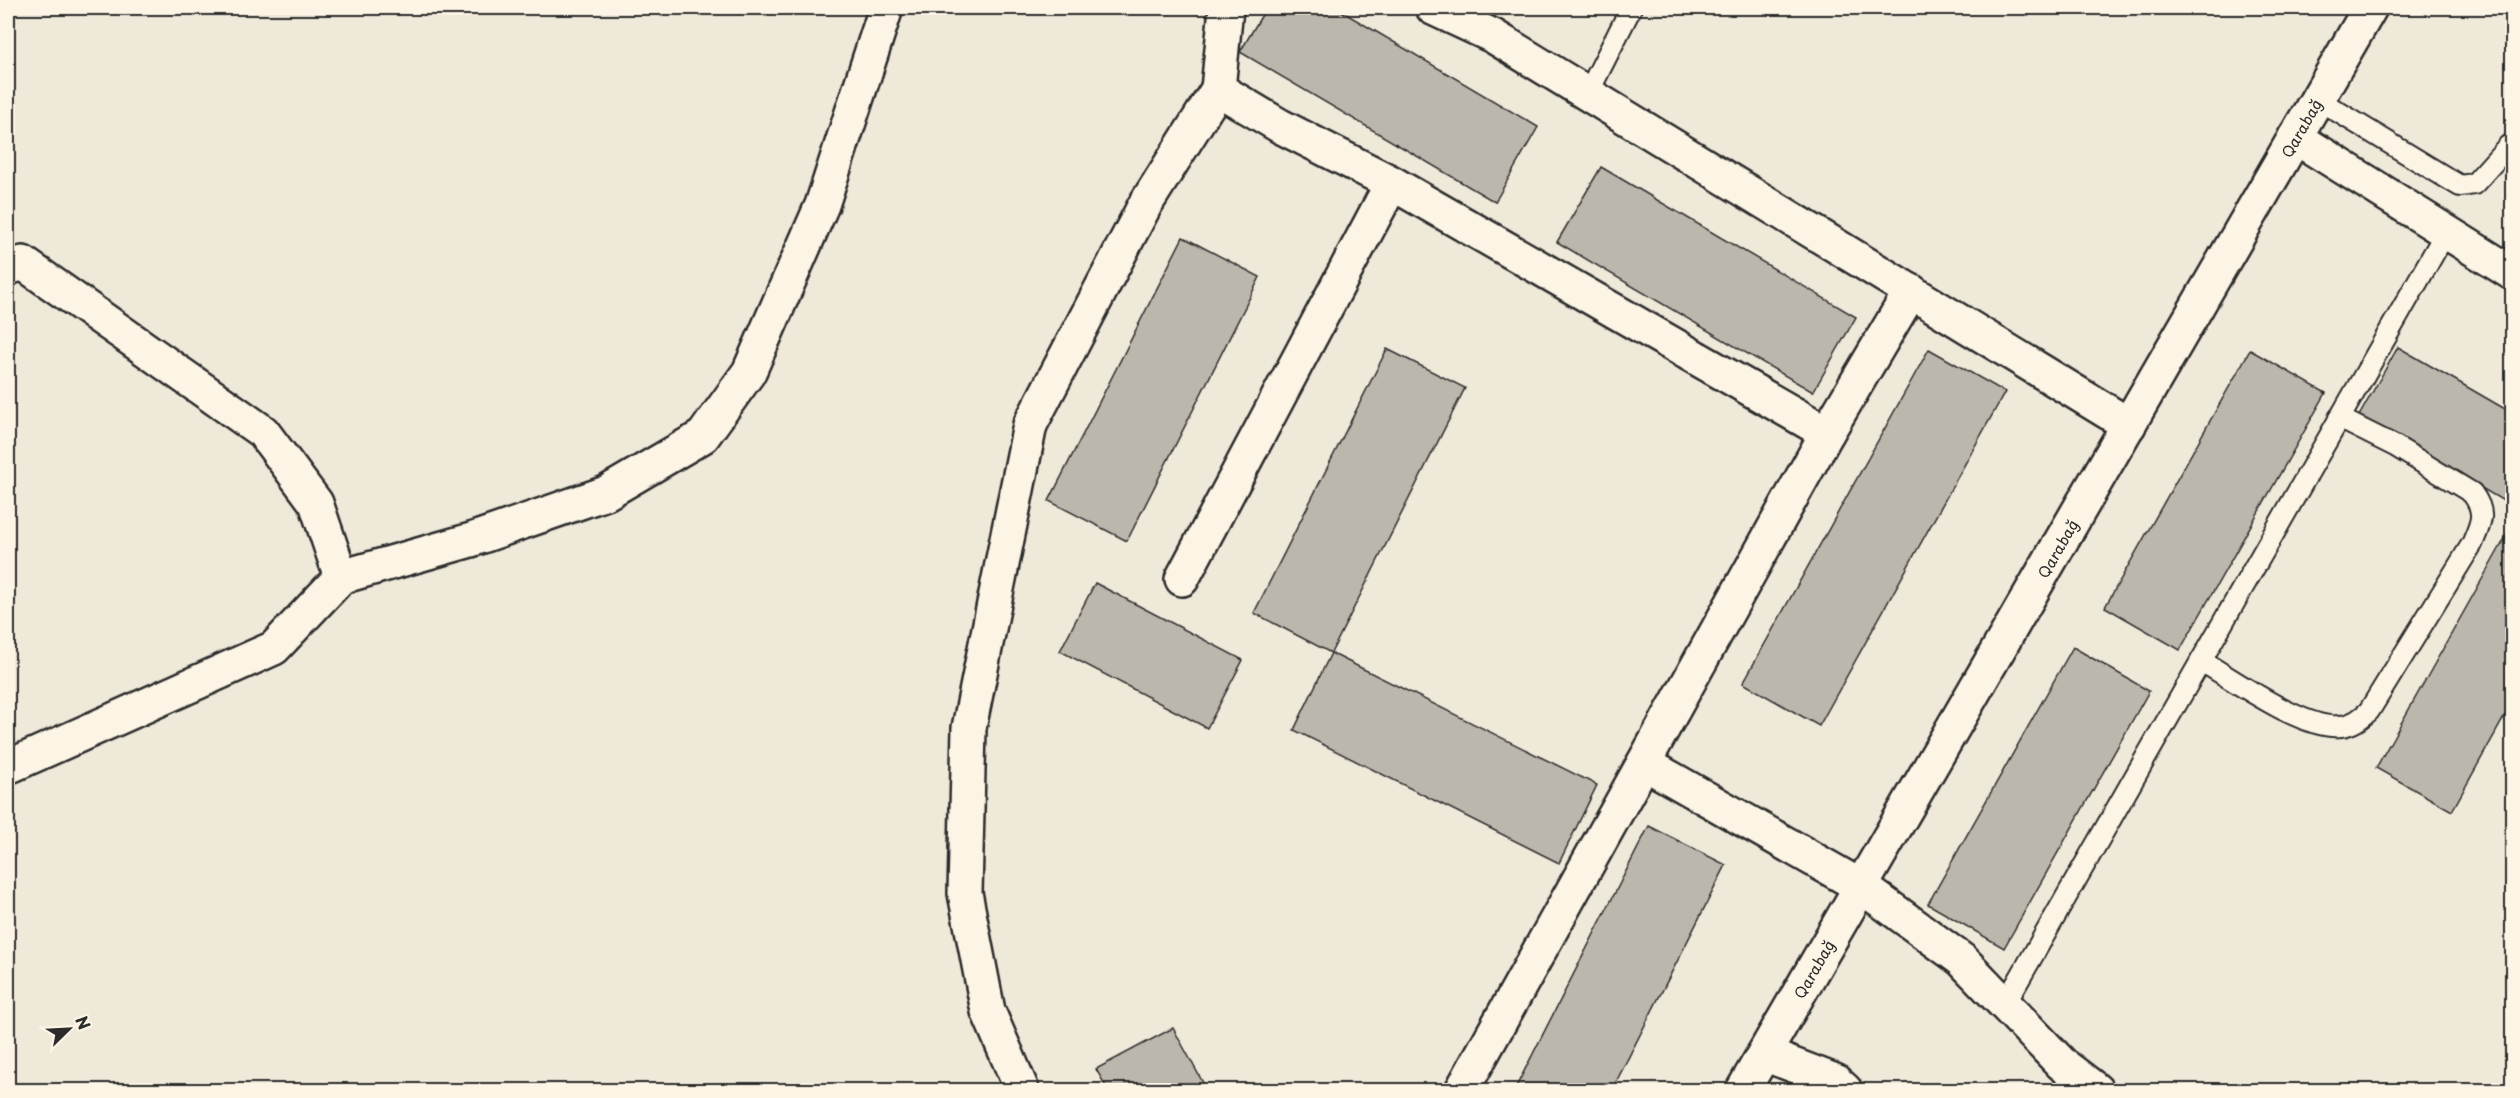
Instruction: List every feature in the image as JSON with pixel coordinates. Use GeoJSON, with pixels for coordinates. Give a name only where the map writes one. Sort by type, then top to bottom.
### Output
{"type":"FeatureCollection","features":[{"type":"Feature","properties":{"kind":"street"},"geometry":{"type":"LineString","coordinates":[[8,767],[274,648],[341,577],[471,540],[606,493],[703,436],[749,372],[822,205],[886,8]]}},
{"type":"Feature","properties":{"kind":"street"},"geometry":{"type":"LineString","coordinates":[[1022,1090],[988,1011],[964,892],[969,728],[1030,425],[1144,205],[1218,89],[1226,8]]}},
{"type":"Feature","properties":{"kind":"street"},"geometry":{"type":"LineString","coordinates":[[1433,8],[1493,36],[2128,425]]}},
{"type":"Feature","properties":{"kind":"street","name":"Qarabağ"},"geometry":{"type":"LineString","coordinates":[[1743,1090],[2370,8]]}},
{"type":"Feature","properties":{"kind":"street"},"geometry":{"type":"LineString","coordinates":[[1218,89],[1280,126],[1392,183],[1827,433]]}},
{"type":"Feature","properties":{"kind":"street"},"geometry":{"type":"LineString","coordinates":[[2295,137],[2512,273]]}},
{"type":"Feature","properties":{"kind":"street"},"geometry":{"type":"LineString","coordinates":[[1182,579],[1392,183]]}},
{"type":"Feature","properties":{"kind":"street"},"geometry":{"type":"LineString","coordinates":[[8,268],[23,263],[263,432],[316,503],[341,577]]}},
{"type":"Feature","properties":{"kind":"street"},"geometry":{"type":"LineString","coordinates":[[1462,1090],[1827,433],[1911,291]]}},
{"type":"Feature","properties":{"kind":"street"},"geometry":{"type":"LineString","coordinates":[[1644,763],[1862,887],[1962,960],[2062,1064],[2096,1090]]}},
{"type":"Feature","properties":{"kind":"street"},"geometry":{"type":"LineString","coordinates":[[1764,1054],[1835,1081],[1845,1090]]}},
{"type":"Feature","properties":{"kind":"lane"},"geometry":{"type":"LineString","coordinates":[[1588,93],[1631,8]]}},
{"type":"Feature","properties":{"kind":"lane"},"geometry":{"type":"LineString","coordinates":[[2317,99],[2460,186],[2474,184],[2508,146],[2512,145]]}},
{"type":"Feature","properties":{"kind":"lane"},"geometry":{"type":"LineString","coordinates":[[2005,1004],[2446,232]]}},
{"type":"Feature","properties":{"kind":"lane"},"geometry":{"type":"LineString","coordinates":[[2201,661],[2306,721],[2342,726],[2356,722],[2369,711],[2472,544],[2482,522],[2480,504],[2472,493],[2395,446],[2339,418]]}},
{"type":"Feature","properties":{"kind":"building"},"geometry":{"type":"Polygon","coordinates":[[[1266,8],[1336,8],[1538,127],[1495,202],[1240,52],[1266,8]]]}},
{"type":"Feature","properties":{"kind":"building"},"geometry":{"type":"Polygon","coordinates":[[[1601,167],[1856,317],[1813,392],[1557,242],[1601,167]]]}},
{"type":"Feature","properties":{"kind":"building"},"geometry":{"type":"Polygon","coordinates":[[[1183,237],[1260,277],[1127,541],[1049,501],[1183,237]]]}},
{"type":"Feature","properties":{"kind":"building"},"geometry":{"type":"Polygon","coordinates":[[[2398,347],[2512,413],[2512,506],[2359,416],[2398,347]]]}},
{"type":"Feature","properties":{"kind":"building"},"geometry":{"type":"Polygon","coordinates":[[[1387,349],[1465,388],[1331,653],[1254,613],[1387,349]]]}},
{"type":"Feature","properties":{"kind":"building"},"geometry":{"type":"Polygon","coordinates":[[[1929,349],[2005,392],[1819,726],[1743,683],[1929,349]]]}},
{"type":"Feature","properties":{"kind":"building"},"geometry":{"type":"Polygon","coordinates":[[[2250,350],[2326,393],[2180,650],[2105,607],[2250,350]]]}},
{"type":"Feature","properties":{"kind":"building"},"geometry":{"type":"Polygon","coordinates":[[[2512,526],[2512,703],[2452,811],[2376,768],[2512,526]]]}},
{"type":"Feature","properties":{"kind":"building"},"geometry":{"type":"Polygon","coordinates":[[[1095,583],[1243,660],[1207,728],[1060,651],[1095,583]]]}},
{"type":"Feature","properties":{"kind":"building"},"geometry":{"type":"Polygon","coordinates":[[[2073,647],[2149,691],[2004,948],[1928,904],[2073,647]]]}},
{"type":"Feature","properties":{"kind":"building"},"geometry":{"type":"Polygon","coordinates":[[[1331,653],[1597,785],[1559,863],[1294,730],[1331,653]]]}},
{"type":"Feature","properties":{"kind":"building"},"geometry":{"type":"Polygon","coordinates":[[[1649,826],[1726,865],[1612,1090],[1515,1089],[1649,826]]]}},
{"type":"Feature","properties":{"kind":"building"},"geometry":{"type":"Polygon","coordinates":[[[1173,1028],[1207,1090],[1108,1090],[1096,1069],[1173,1028]]]}}]}
